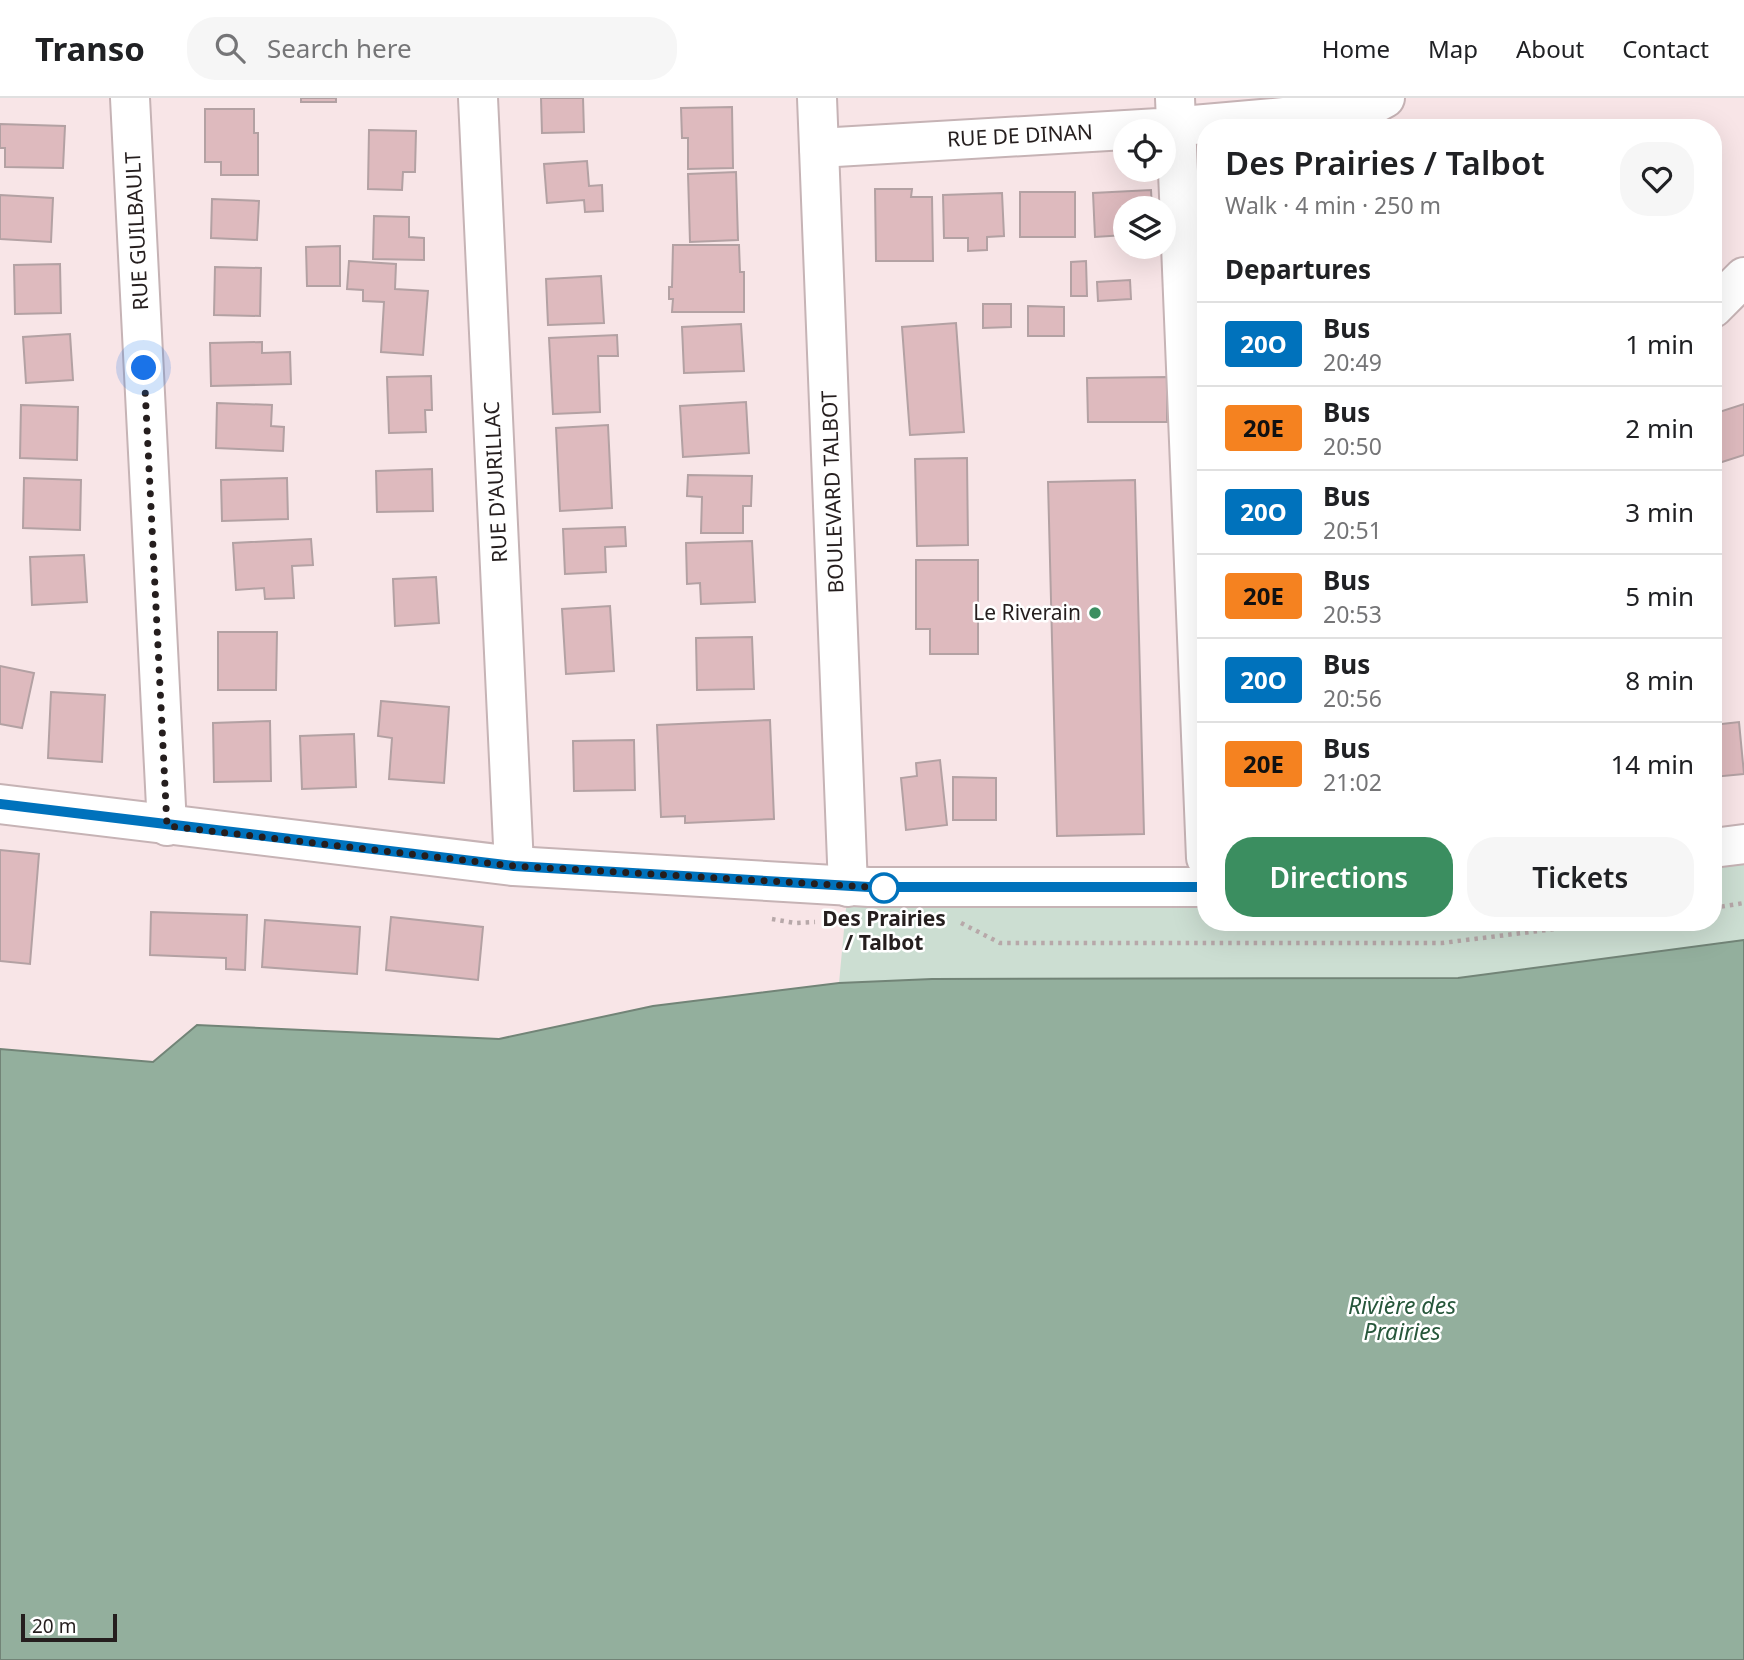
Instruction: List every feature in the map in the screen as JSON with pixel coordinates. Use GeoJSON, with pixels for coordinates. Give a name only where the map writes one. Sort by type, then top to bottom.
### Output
{"type":"FeatureCollection","features":[{"type":"Feature","properties":{"kind":"street","name":"RUE GUILBAULT"},"geometry":{"type":"LineString","coordinates":[[131,98],[167,826]]}},
{"type":"Feature","properties":{"kind":"street","name":"RUE D'AURILLAC"},"geometry":{"type":"LineString","coordinates":[[478,98],[514,866]]}},
{"type":"Feature","properties":{"kind":"street","name":"BOULEVARD TALBOT"},"geometry":{"type":"LineString","coordinates":[[817,98],[848,887]]}},
{"type":"Feature","properties":{"kind":"street","name":"RUE DE DINAN"},"geometry":{"type":"LineString","coordinates":[[819,148],[1176,112],[1363,110],[1385,98]]}},
{"type":"Feature","properties":{"kind":"street"},"geometry":{"type":"LineString","coordinates":[[1176,112],[1197,612]]}},
{"type":"Feature","properties":{"kind":"street"},"geometry":{"type":"LineString","coordinates":[[1722,299],[1744,276]]}},
{"type":"Feature","properties":{"kind":"street"},"geometry":{"type":"LineString","coordinates":[[0,804],[514,866],[848,887],[1197,887]]}},
{"type":"Feature","properties":{"kind":"street"},"geometry":{"type":"LineString","coordinates":[[1722,847],[1744,844]]}},
{"type":"Feature","properties":{"kind":"path"},"geometry":{"type":"LineString","coordinates":[[908,888],[931,907],[1000,943],[1442,943],[1539,931]]}},
{"type":"Feature","properties":{"kind":"path"},"geometry":{"type":"LineString","coordinates":[[1722,906],[1744,902]]}},
{"type":"Feature","properties":{"kind":"shaded area"},"geometry":{"type":"Polygon","coordinates":[[[1744,844],[1744,940],[1458,978],[932,979],[839,983],[848,887],[1197,887],[1197,931],[1722,931],[1722,847],[1744,844]]]}},
{"type":"Feature","properties":{"kind":"water","name":"Rivière des Prairies"},"geometry":{"type":"Polygon","coordinates":[[[1744,940],[1744,1660],[0,1660],[0,1049],[153,1062],[197,1025],[499,1039],[653,1006],[839,983],[932,979],[1458,978],[1744,940]]]}},
{"type":"Feature","properties":{"kind":"building"},"geometry":{"type":"Polygon","coordinates":[[[301,98],[336,98],[336,102],[301,102],[301,98]]]}},
{"type":"Feature","properties":{"kind":"building"},"geometry":{"type":"Polygon","coordinates":[[[541,98],[583,98],[584,132],[542,133],[541,98]]]}},
{"type":"Feature","properties":{"kind":"building"},"geometry":{"type":"Polygon","coordinates":[[[732,107],[733,168],[688,169],[688,138],[682,138],[681,108],[732,107]]]}},
{"type":"Feature","properties":{"kind":"building"},"geometry":{"type":"Polygon","coordinates":[[[205,109],[254,109],[254,133],[258,133],[258,175],[221,175],[221,162],[205,162],[205,109]]]}},
{"type":"Feature","properties":{"kind":"building"},"geometry":{"type":"Polygon","coordinates":[[[0,124],[65,126],[63,168],[5,167],[5,148],[0,148],[0,124]]]}},
{"type":"Feature","properties":{"kind":"building"},"geometry":{"type":"Polygon","coordinates":[[[369,130],[416,131],[415,172],[403,172],[402,190],[368,189],[369,130]]]}},
{"type":"Feature","properties":{"kind":"building"},"geometry":{"type":"Polygon","coordinates":[[[587,161],[589,186],[602,185],[603,211],[585,212],[584,200],[547,203],[544,164],[587,161]]]}},
{"type":"Feature","properties":{"kind":"building"},"geometry":{"type":"Polygon","coordinates":[[[736,172],[738,240],[690,242],[688,174],[736,172]]]}},
{"type":"Feature","properties":{"kind":"building"},"geometry":{"type":"Polygon","coordinates":[[[875,189],[912,189],[911,197],[932,197],[933,261],[876,261],[875,189]]]}},
{"type":"Feature","properties":{"kind":"building"},"geometry":{"type":"Polygon","coordinates":[[[1151,190],[1151,196],[1113,196],[1113,236],[1095,237],[1093,193],[1151,190]]]}},
{"type":"Feature","properties":{"kind":"building"},"geometry":{"type":"Polygon","coordinates":[[[1020,192],[1075,192],[1075,237],[1020,237],[1020,192]]]}},
{"type":"Feature","properties":{"kind":"building"},"geometry":{"type":"Polygon","coordinates":[[[1002,193],[1004,236],[987,237],[987,250],[968,251],[968,238],[944,238],[943,195],[1002,193]]]}},
{"type":"Feature","properties":{"kind":"building"},"geometry":{"type":"Polygon","coordinates":[[[0,195],[53,198],[51,242],[0,239],[0,195]]]}},
{"type":"Feature","properties":{"kind":"building"},"geometry":{"type":"Polygon","coordinates":[[[212,199],[259,201],[257,240],[211,238],[212,199]]]}},
{"type":"Feature","properties":{"kind":"building"},"geometry":{"type":"Polygon","coordinates":[[[374,216],[409,217],[409,237],[424,238],[424,260],[373,259],[374,216]]]}},
{"type":"Feature","properties":{"kind":"building"},"geometry":{"type":"Polygon","coordinates":[[[673,245],[739,245],[740,272],[744,272],[744,312],[672,312],[673,299],[669,299],[669,287],[672,287],[673,245]]]}},
{"type":"Feature","properties":{"kind":"building"},"geometry":{"type":"Polygon","coordinates":[[[340,246],[340,286],[307,286],[306,247],[340,246]]]}},
{"type":"Feature","properties":{"kind":"building"},"geometry":{"type":"Polygon","coordinates":[[[349,261],[396,264],[395,289],[428,291],[423,355],[381,352],[384,302],[363,301],[363,290],[347,289],[349,261]]]}},
{"type":"Feature","properties":{"kind":"building"},"geometry":{"type":"Polygon","coordinates":[[[1086,261],[1087,296],[1071,296],[1071,262],[1086,261]]]}},
{"type":"Feature","properties":{"kind":"building"},"geometry":{"type":"Polygon","coordinates":[[[60,264],[61,313],[15,314],[14,265],[60,264]]]}},
{"type":"Feature","properties":{"kind":"building"},"geometry":{"type":"Polygon","coordinates":[[[215,267],[261,268],[260,316],[214,315],[215,267]]]}},
{"type":"Feature","properties":{"kind":"building"},"geometry":{"type":"Polygon","coordinates":[[[601,276],[604,323],[548,325],[546,279],[601,276]]]}},
{"type":"Feature","properties":{"kind":"building"},"geometry":{"type":"Polygon","coordinates":[[[1130,280],[1131,299],[1098,301],[1097,282],[1130,280]]]}},
{"type":"Feature","properties":{"kind":"building"},"geometry":{"type":"Polygon","coordinates":[[[983,304],[1011,304],[1011,327],[983,328],[983,304]]]}},
{"type":"Feature","properties":{"kind":"building"},"geometry":{"type":"Polygon","coordinates":[[[1028,306],[1064,307],[1064,336],[1028,336],[1028,306]]]}},
{"type":"Feature","properties":{"kind":"building"},"geometry":{"type":"Polygon","coordinates":[[[956,323],[964,432],[910,435],[902,327],[956,323]]]}},
{"type":"Feature","properties":{"kind":"building"},"geometry":{"type":"Polygon","coordinates":[[[741,324],[744,371],[684,373],[682,327],[741,324]]]}},
{"type":"Feature","properties":{"kind":"building"},"geometry":{"type":"Polygon","coordinates":[[[70,334],[73,380],[26,383],[23,337],[70,334]]]}},
{"type":"Feature","properties":{"kind":"building"},"geometry":{"type":"Polygon","coordinates":[[[617,335],[618,356],[598,356],[600,412],[553,414],[549,338],[617,335]]]}},
{"type":"Feature","properties":{"kind":"building"},"geometry":{"type":"Polygon","coordinates":[[[262,342],[262,353],[290,352],[291,384],[211,386],[210,343],[262,342]]]}},
{"type":"Feature","properties":{"kind":"building"},"geometry":{"type":"Polygon","coordinates":[[[431,376],[432,410],[425,410],[426,432],[389,433],[387,377],[431,376]]]}},
{"type":"Feature","properties":{"kind":"building"},"geometry":{"type":"Polygon","coordinates":[[[1167,377],[1167,422],[1088,422],[1087,378],[1167,377]]]}},
{"type":"Feature","properties":{"kind":"building"},"geometry":{"type":"Polygon","coordinates":[[[746,402],[749,453],[683,457],[680,406],[746,402]]]}},
{"type":"Feature","properties":{"kind":"building"},"geometry":{"type":"Polygon","coordinates":[[[217,403],[272,405],[271,426],[284,427],[283,451],[216,448],[217,403]]]}},
{"type":"Feature","properties":{"kind":"building"},"geometry":{"type":"Polygon","coordinates":[[[1744,404],[1744,455],[1722,462],[1722,411],[1744,404]]]}},
{"type":"Feature","properties":{"kind":"building"},"geometry":{"type":"Polygon","coordinates":[[[21,405],[78,407],[77,460],[20,458],[21,405]]]}},
{"type":"Feature","properties":{"kind":"building"},"geometry":{"type":"Polygon","coordinates":[[[608,425],[612,508],[560,511],[556,428],[608,425]]]}},
{"type":"Feature","properties":{"kind":"building"},"geometry":{"type":"Polygon","coordinates":[[[967,458],[968,545],[917,546],[915,459],[967,458]]]}},
{"type":"Feature","properties":{"kind":"building"},"geometry":{"type":"Polygon","coordinates":[[[432,469],[433,511],[377,512],[376,471],[432,469]]]}},
{"type":"Feature","properties":{"kind":"building"},"geometry":{"type":"Polygon","coordinates":[[[688,475],[752,476],[751,506],[743,506],[743,533],[701,533],[702,497],[687,496],[688,475]]]}},
{"type":"Feature","properties":{"kind":"building"},"geometry":{"type":"Polygon","coordinates":[[[24,478],[81,480],[80,530],[23,528],[24,478]]]}},
{"type":"Feature","properties":{"kind":"building"},"geometry":{"type":"Polygon","coordinates":[[[287,478],[288,519],[222,521],[221,480],[287,478]]]}},
{"type":"Feature","properties":{"kind":"building","name":"Le Riverain"},"geometry":{"type":"Polygon","coordinates":[[[1135,480],[1144,834],[1057,836],[1048,482],[1135,480]]]}},
{"type":"Feature","properties":{"kind":"building"},"geometry":{"type":"Polygon","coordinates":[[[625,527],[626,546],[605,547],[606,572],[565,574],[563,529],[625,527]]]}},
{"type":"Feature","properties":{"kind":"building"},"geometry":{"type":"Polygon","coordinates":[[[311,539],[313,565],[292,566],[294,598],[265,599],[264,588],[236,590],[233,543],[311,539]]]}},
{"type":"Feature","properties":{"kind":"building"},"geometry":{"type":"Polygon","coordinates":[[[752,541],[755,602],[701,604],[700,583],[687,584],[686,543],[752,541]]]}},
{"type":"Feature","properties":{"kind":"building"},"geometry":{"type":"Polygon","coordinates":[[[84,555],[87,602],[32,605],[30,557],[84,555]]]}},
{"type":"Feature","properties":{"kind":"building"},"geometry":{"type":"Polygon","coordinates":[[[916,560],[978,560],[978,654],[930,654],[930,629],[916,629],[916,560]]]}},
{"type":"Feature","properties":{"kind":"building"},"geometry":{"type":"Polygon","coordinates":[[[436,577],[439,623],[395,626],[393,579],[436,577]]]}},
{"type":"Feature","properties":{"kind":"building"},"geometry":{"type":"Polygon","coordinates":[[[610,606],[614,671],[566,674],[562,609],[610,606]]]}},
{"type":"Feature","properties":{"kind":"building"},"geometry":{"type":"Polygon","coordinates":[[[218,632],[277,632],[276,690],[218,690],[218,632]]]}},
{"type":"Feature","properties":{"kind":"building"},"geometry":{"type":"Polygon","coordinates":[[[752,637],[754,689],[697,690],[696,638],[752,637]]]}},
{"type":"Feature","properties":{"kind":"building"},"geometry":{"type":"Polygon","coordinates":[[[0,666],[34,673],[22,728],[0,724],[0,666]]]}},
{"type":"Feature","properties":{"kind":"building"},"geometry":{"type":"Polygon","coordinates":[[[51,692],[105,695],[102,762],[48,758],[51,692]]]}},
{"type":"Feature","properties":{"kind":"building"},"geometry":{"type":"Polygon","coordinates":[[[381,701],[449,707],[444,783],[389,779],[392,738],[378,736],[381,701]]]}},
{"type":"Feature","properties":{"kind":"building"},"geometry":{"type":"Polygon","coordinates":[[[770,720],[774,819],[685,823],[685,816],[661,817],[657,725],[770,720]]]}},
{"type":"Feature","properties":{"kind":"building"},"geometry":{"type":"Polygon","coordinates":[[[270,721],[271,781],[214,782],[213,723],[270,721]]]}},
{"type":"Feature","properties":{"kind":"building"},"geometry":{"type":"Polygon","coordinates":[[[1739,722],[1744,774],[1722,776],[1722,724],[1739,722]]]}},
{"type":"Feature","properties":{"kind":"building"},"geometry":{"type":"Polygon","coordinates":[[[354,734],[356,787],[302,789],[300,736],[354,734]]]}},
{"type":"Feature","properties":{"kind":"building"},"geometry":{"type":"Polygon","coordinates":[[[634,740],[635,790],[574,791],[573,741],[634,740]]]}},
{"type":"Feature","properties":{"kind":"building"},"geometry":{"type":"Polygon","coordinates":[[[940,760],[947,825],[906,830],[901,778],[917,776],[916,763],[940,760]]]}},
{"type":"Feature","properties":{"kind":"building"},"geometry":{"type":"Polygon","coordinates":[[[953,777],[996,778],[996,820],[953,820],[953,777]]]}},
{"type":"Feature","properties":{"kind":"building"},"geometry":{"type":"Polygon","coordinates":[[[0,850],[39,854],[30,964],[0,961],[0,850]]]}},
{"type":"Feature","properties":{"kind":"building"},"geometry":{"type":"Polygon","coordinates":[[[151,912],[247,915],[245,970],[226,969],[226,958],[150,955],[151,912]]]}},
{"type":"Feature","properties":{"kind":"building"},"geometry":{"type":"Polygon","coordinates":[[[391,917],[483,927],[478,980],[386,970],[391,917]]]}},
{"type":"Feature","properties":{"kind":"building"},"geometry":{"type":"Polygon","coordinates":[[[265,920],[360,927],[357,974],[262,967],[265,920]]]}},
{"type":"Feature","properties":{"kind":"bus line","name":"20O"},"geometry":{"type":"LineString","coordinates":[[0,804],[514,866],[869,887],[1197,887]]}},
{"type":"Feature","properties":{"kind":"place","name":"Le Riverain"},"geometry":{"type":"Point","coordinates":[1095,613]}},
{"type":"Feature","properties":{"kind":"place","name":"Des Prairies / Talbot"},"geometry":{"type":"Point","coordinates":[884,888]}},
{"type":"Feature","properties":{"kind":"route"},"geometry":{"type":"LineString","coordinates":[[144,368],[167,826],[514,866],[888,888],[884,888]]}}]}
